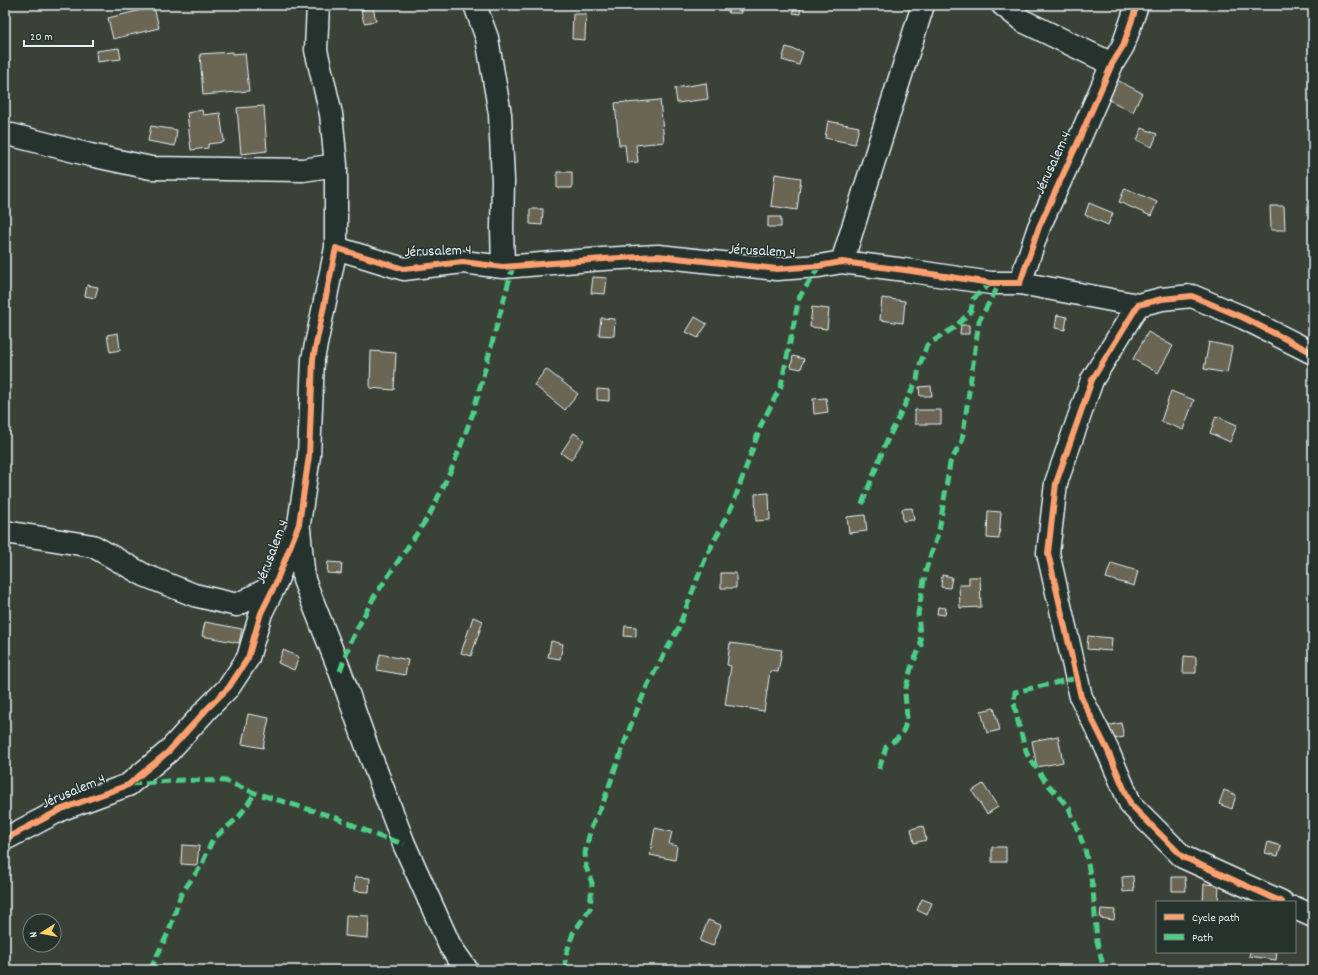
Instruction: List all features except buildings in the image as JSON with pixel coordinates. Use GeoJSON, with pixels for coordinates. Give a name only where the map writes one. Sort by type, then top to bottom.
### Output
{"type":"FeatureCollection","features":[{"type":"Feature","properties":{"kind":"street"},"geometry":{"type":"LineString","coordinates":[[318,5],[316,50],[331,114],[336,165],[336,248]]}},
{"type":"Feature","properties":{"kind":"street"},"geometry":{"type":"LineString","coordinates":[[475,5],[487,38],[500,114],[503,180],[503,266]]}},
{"type":"Feature","properties":{"kind":"street"},"geometry":{"type":"LineString","coordinates":[[842,262],[923,5]]}},
{"type":"Feature","properties":{"kind":"street"},"geometry":{"type":"LineString","coordinates":[[1003,5],[1023,21],[1112,64]]}},
{"type":"Feature","properties":{"kind":"street","name":"Jérusalem 4"},"geometry":{"type":"LineString","coordinates":[[5,839],[62,809],[128,785],[168,752],[206,709],[229,687],[248,658],[261,613],[275,585],[299,524],[309,456],[313,359],[336,248],[404,269],[463,262],[503,266],[658,256],[777,269],[819,266],[842,262],[991,283],[1020,283],[1039,227],[1112,64],[1123,46],[1137,5]]}},
{"type":"Feature","properties":{"kind":"street"},"geometry":{"type":"LineString","coordinates":[[5,135],[12,135],[90,155],[151,168],[303,170],[336,165]]}},
{"type":"Feature","properties":{"kind":"street"},"geometry":{"type":"LineString","coordinates":[[1020,283],[1138,305],[1162,299],[1192,296],[1244,318],[1313,354]]}},
{"type":"Feature","properties":{"kind":"street"},"geometry":{"type":"LineString","coordinates":[[1138,305],[1092,380],[1056,483],[1048,553],[1081,698],[1107,749],[1131,805],[1183,857],[1280,901]]}},
{"type":"Feature","properties":{"kind":"street"},"geometry":{"type":"LineString","coordinates":[[299,524],[304,580],[340,671],[404,844],[450,946],[467,970]]}},
{"type":"Feature","properties":{"kind":"street"},"geometry":{"type":"LineString","coordinates":[[5,532],[93,546],[144,574],[194,595],[237,605],[275,585]]}},
{"type":"Feature","properties":{"kind":"street"},"geometry":{"type":"LineString","coordinates":[[1296,908],[1313,916]]}},
{"type":"Feature","properties":{"kind":"marked path"},"geometry":{"type":"LineString","coordinates":[[340,671],[351,640],[374,597],[430,514],[453,466],[473,413],[513,266]]}},
{"type":"Feature","properties":{"kind":"marked path"},"geometry":{"type":"LineString","coordinates":[[566,970],[565,958],[573,933],[590,909],[592,883],[586,867],[585,853],[591,828],[603,803],[632,722],[648,684],[678,629],[705,559],[733,504],[761,425],[781,386],[799,298],[819,266]]}},
{"type":"Feature","properties":{"kind":"marked path"},"geometry":{"type":"LineString","coordinates":[[862,504],[885,445],[917,380],[919,367],[927,345],[954,328],[971,311],[973,299],[991,283]]}},
{"type":"Feature","properties":{"kind":"marked path"},"geometry":{"type":"LineString","coordinates":[[879,769],[886,747],[902,735],[907,719],[905,692],[911,668],[921,645],[918,614],[926,569],[939,531],[950,463],[962,441],[979,321],[1000,283]]}},
{"type":"Feature","properties":{"kind":"marked path"},"geometry":{"type":"LineString","coordinates":[[1077,678],[1015,692],[1014,703],[1027,754],[1045,781],[1069,808],[1085,849],[1093,889],[1097,941],[1104,970]]}},
{"type":"Feature","properties":{"kind":"marked path"},"geometry":{"type":"LineString","coordinates":[[130,784],[183,780],[226,781],[255,793],[337,818],[378,836],[404,844]]}},
{"type":"Feature","properties":{"kind":"marked path"},"geometry":{"type":"LineString","coordinates":[[150,970],[169,931],[181,894],[201,866],[213,839],[239,817],[255,793]]}},
{"type":"Feature","properties":{"kind":"cycle path"},"geometry":{"type":"LineString","coordinates":[[5,839],[62,809],[128,785],[168,752],[229,687],[248,658],[261,613],[275,585],[299,524],[309,456],[313,359],[336,248],[404,269],[463,262],[503,267],[658,256],[777,269],[819,266],[842,262],[991,283],[1020,283],[1039,227],[1112,64],[1123,46],[1137,5]]}},
{"type":"Feature","properties":{"kind":"cycle path"},"geometry":{"type":"LineString","coordinates":[[1280,901],[1183,857],[1131,805],[1107,749],[1081,697],[1048,553],[1056,483],[1092,380],[1138,305],[1162,299],[1192,296],[1244,318],[1313,353]]}}]}
